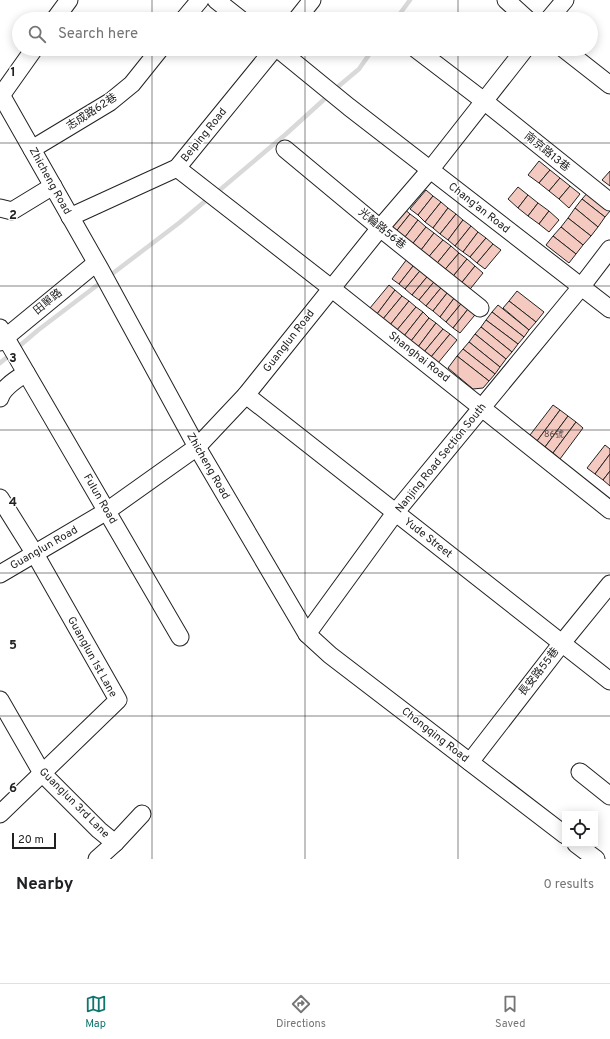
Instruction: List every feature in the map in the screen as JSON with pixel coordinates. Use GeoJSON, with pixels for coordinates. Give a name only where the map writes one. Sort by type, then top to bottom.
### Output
{"type":"FeatureCollection","features":[{"type":"Feature","properties":{"kind":"street"},"geometry":{"type":"LineString","coordinates":[[61,12],[69,0]]}},
{"type":"Feature","properties":{"kind":"street"},"geometry":{"type":"LineString","coordinates":[[190,12],[200,0]]}},
{"type":"Feature","properties":{"kind":"street"},"geometry":{"type":"LineString","coordinates":[[216,0],[231,12]]}},
{"type":"Feature","properties":{"kind":"street"},"geometry":{"type":"LineString","coordinates":[[303,12],[312,0]]}},
{"type":"Feature","properties":{"kind":"street"},"geometry":{"type":"LineString","coordinates":[[506,0],[519,12]]}},
{"type":"Feature","properties":{"kind":"street"},"geometry":{"type":"LineString","coordinates":[[555,12],[564,0]]}},
{"type":"Feature","properties":{"kind":"street"},"geometry":{"type":"LineString","coordinates":[[0,95],[29,56]]}},
{"type":"Feature","properties":{"kind":"street","name":"志成路62巷"},"geometry":{"type":"LineString","coordinates":[[32,149],[110,102],[132,84],[154,56]]}},
{"type":"Feature","properties":{"kind":"street","name":"Beiping Road"},"geometry":{"type":"LineString","coordinates":[[70,217],[177,168],[268,56]]}},
{"type":"Feature","properties":{"kind":"street","name":"Chang'an Road"},"geometry":{"type":"LineString","coordinates":[[287,56],[349,107],[610,309]]}},
{"type":"Feature","properties":{"kind":"street","name":"南京路13巷"},"geometry":{"type":"LineString","coordinates":[[425,56],[610,202]]}},
{"type":"Feature","properties":{"kind":"street","name":"Guanglun Road"},"geometry":{"type":"LineString","coordinates":[[0,574],[107,511],[197,447],[246,396],[331,288],[430,170],[519,56]]}},
{"type":"Feature","properties":{"kind":"street"},"geometry":{"type":"LineString","coordinates":[[573,56],[610,85]]}},
{"type":"Feature","properties":{"kind":"street","name":"Zhicheng Road"},"geometry":{"type":"LineString","coordinates":[[0,95],[98,266],[197,447],[307,634]]}},
{"type":"Feature","properties":{"kind":"street","name":"光輪路56巷"},"geometry":{"type":"LineString","coordinates":[[285,149],[480,308]]}},
{"type":"Feature","properties":{"kind":"street","name":"Shanghai Road"},"geometry":{"type":"LineString","coordinates":[[177,168],[482,407],[610,510]]}},
{"type":"Feature","properties":{"kind":"street"},"geometry":{"type":"LineString","coordinates":[[0,208],[12,211],[52,186]]}},
{"type":"Feature","properties":{"kind":"street","name":"Nanjing Road Section South"},"geometry":{"type":"LineString","coordinates":[[307,634],[396,513],[581,287],[610,249]]}},
{"type":"Feature","properties":{"kind":"street","name":"田單路"},"geometry":{"type":"LineString","coordinates":[[3,337],[98,266]]}},
{"type":"Feature","properties":{"kind":"street","name":"Fulun Road"},"geometry":{"type":"LineString","coordinates":[[3,337],[180,637]]}},
{"type":"Feature","properties":{"kind":"street"},"geometry":{"type":"LineString","coordinates":[[0,398],[1,394],[15,380],[22,368]]}},
{"type":"Feature","properties":{"kind":"street","name":"Yude Street"},"geometry":{"type":"LineString","coordinates":[[246,396],[610,681]]}},
{"type":"Feature","properties":{"kind":"street"},"geometry":{"type":"LineString","coordinates":[[0,498],[35,554]]}},
{"type":"Feature","properties":{"kind":"street","name":"Guanglun 1st Lane"},"geometry":{"type":"LineString","coordinates":[[0,814],[118,700],[35,554]]}},
{"type":"Feature","properties":{"kind":"street","name":"長安路55巷"},"geometry":{"type":"LineString","coordinates":[[470,762],[562,643],[610,584]]}},
{"type":"Feature","properties":{"kind":"street","name":"Chongqing Road"},"geometry":{"type":"LineString","coordinates":[[307,634],[330,655],[562,833]]}},
{"type":"Feature","properties":{"kind":"street","name":"Guanglun 3rd Lane"},"geometry":{"type":"LineString","coordinates":[[0,700],[42,773],[114,844]]}},
{"type":"Feature","properties":{"kind":"street"},"geometry":{"type":"LineString","coordinates":[[580,772],[610,796]]}},
{"type":"Feature","properties":{"kind":"street"},"geometry":{"type":"LineString","coordinates":[[97,859],[114,844],[142,814]]}},
{"type":"Feature","properties":{"kind":"street"},"geometry":{"type":"LineString","coordinates":[[580,847],[596,859]]}},
{"type":"Feature","properties":{"kind":"building"},"geometry":{"type":"Polygon","coordinates":[[[539,161],[550,170],[539,183],[528,175],[539,161]]]}},
{"type":"Feature","properties":{"kind":"building"},"geometry":{"type":"Polygon","coordinates":[[[550,170],[560,178],[549,191],[539,183],[550,170]]]}},
{"type":"Feature","properties":{"kind":"building"},"geometry":{"type":"Polygon","coordinates":[[[610,171],[610,186],[602,180],[610,171]]]}},
{"type":"Feature","properties":{"kind":"building"},"geometry":{"type":"Polygon","coordinates":[[[560,178],[570,186],[559,199],[549,191],[560,178]]]}},
{"type":"Feature","properties":{"kind":"building"},"geometry":{"type":"Polygon","coordinates":[[[570,186],[580,194],[569,208],[559,199],[570,186]]]}},
{"type":"Feature","properties":{"kind":"building"},"geometry":{"type":"Polygon","coordinates":[[[518,187],[528,195],[518,208],[508,199],[518,187]]]}},
{"type":"Feature","properties":{"kind":"building"},"geometry":{"type":"Polygon","coordinates":[[[426,190],[433,196],[418,215],[410,209],[426,190]]]}},
{"type":"Feature","properties":{"kind":"building"},"geometry":{"type":"Polygon","coordinates":[[[590,190],[610,206],[610,211],[605,217],[582,199],[590,190]]]}},
{"type":"Feature","properties":{"kind":"building"},"geometry":{"type":"Polygon","coordinates":[[[528,195],[538,203],[528,216],[518,208],[528,195]]]}},
{"type":"Feature","properties":{"kind":"building"},"geometry":{"type":"Polygon","coordinates":[[[433,196],[441,202],[425,222],[418,215],[433,196]]]}},
{"type":"Feature","properties":{"kind":"building"},"geometry":{"type":"Polygon","coordinates":[[[582,199],[605,217],[598,227],[575,208],[582,199]]]}},
{"type":"Feature","properties":{"kind":"building"},"geometry":{"type":"Polygon","coordinates":[[[441,202],[448,208],[433,228],[425,222],[441,202]]]}},
{"type":"Feature","properties":{"kind":"building"},"geometry":{"type":"Polygon","coordinates":[[[538,203],[549,211],[539,224],[528,216],[538,203]]]}},
{"type":"Feature","properties":{"kind":"building"},"geometry":{"type":"Polygon","coordinates":[[[402,207],[410,214],[394,234],[385,228],[402,207]]]}},
{"type":"Feature","properties":{"kind":"building"},"geometry":{"type":"Polygon","coordinates":[[[448,208],[456,214],[440,234],[433,228],[448,208]]]}},
{"type":"Feature","properties":{"kind":"building"},"geometry":{"type":"Polygon","coordinates":[[[575,208],[598,227],[591,236],[568,218],[575,208]]]}},
{"type":"Feature","properties":{"kind":"building"},"geometry":{"type":"Polygon","coordinates":[[[549,211],[559,220],[549,232],[539,224],[549,211]]]}},
{"type":"Feature","properties":{"kind":"building"},"geometry":{"type":"Polygon","coordinates":[[[410,214],[418,220],[402,241],[394,234],[410,214]]]}},
{"type":"Feature","properties":{"kind":"building"},"geometry":{"type":"Polygon","coordinates":[[[456,214],[463,220],[448,240],[440,234],[456,214]]]}},
{"type":"Feature","properties":{"kind":"building"},"geometry":{"type":"Polygon","coordinates":[[[568,218],[591,236],[583,245],[561,227],[568,218]]]}},
{"type":"Feature","properties":{"kind":"building"},"geometry":{"type":"Polygon","coordinates":[[[418,220],[426,227],[410,247],[402,241],[418,220]]]}},
{"type":"Feature","properties":{"kind":"building"},"geometry":{"type":"Polygon","coordinates":[[[463,220],[471,226],[455,246],[448,240],[463,220]]]}},
{"type":"Feature","properties":{"kind":"building"},"geometry":{"type":"Polygon","coordinates":[[[471,226],[478,232],[463,252],[455,246],[471,226]]]}},
{"type":"Feature","properties":{"kind":"building"},"geometry":{"type":"Polygon","coordinates":[[[426,227],[434,233],[418,254],[410,247],[426,227]]]}},
{"type":"Feature","properties":{"kind":"building"},"geometry":{"type":"Polygon","coordinates":[[[561,227],[583,245],[576,254],[553,236],[561,227]]]}},
{"type":"Feature","properties":{"kind":"building"},"geometry":{"type":"Polygon","coordinates":[[[478,232],[486,238],[470,257],[463,252],[478,232]]]}},
{"type":"Feature","properties":{"kind":"building"},"geometry":{"type":"Polygon","coordinates":[[[434,233],[443,240],[426,260],[418,254],[434,233]]]}},
{"type":"Feature","properties":{"kind":"building"},"geometry":{"type":"Polygon","coordinates":[[[553,236],[576,254],[569,263],[546,245],[553,236]]]}},
{"type":"Feature","properties":{"kind":"building"},"geometry":{"type":"Polygon","coordinates":[[[486,238],[493,244],[477,263],[470,257],[486,238]]]}},
{"type":"Feature","properties":{"kind":"building"},"geometry":{"type":"Polygon","coordinates":[[[443,240],[451,246],[434,267],[426,260],[443,240]]]}},
{"type":"Feature","properties":{"kind":"building"},"geometry":{"type":"Polygon","coordinates":[[[493,244],[501,250],[485,269],[477,263],[493,244]]]}},
{"type":"Feature","properties":{"kind":"building"},"geometry":{"type":"Polygon","coordinates":[[[451,246],[459,253],[442,273],[434,267],[451,246]]]}},
{"type":"Feature","properties":{"kind":"building"},"geometry":{"type":"Polygon","coordinates":[[[459,253],[467,259],[450,280],[442,273],[459,253]]]}},
{"type":"Feature","properties":{"kind":"building"},"geometry":{"type":"Polygon","coordinates":[[[410,255],[417,261],[399,284],[392,279],[410,255]]]}},
{"type":"Feature","properties":{"kind":"building"},"geometry":{"type":"Polygon","coordinates":[[[467,259],[475,266],[459,286],[450,280],[467,259]]]}},
{"type":"Feature","properties":{"kind":"building"},"geometry":{"type":"Polygon","coordinates":[[[417,261],[424,266],[405,289],[399,284],[417,261]]]}},
{"type":"Feature","properties":{"kind":"building"},"geometry":{"type":"Polygon","coordinates":[[[424,266],[431,272],[412,295],[405,289],[424,266]]]}},
{"type":"Feature","properties":{"kind":"building"},"geometry":{"type":"Polygon","coordinates":[[[475,266],[483,273],[467,293],[459,286],[475,266]]]}},
{"type":"Feature","properties":{"kind":"building"},"geometry":{"type":"Polygon","coordinates":[[[431,272],[438,277],[419,300],[412,295],[431,272]]]}},
{"type":"Feature","properties":{"kind":"building"},"geometry":{"type":"Polygon","coordinates":[[[438,277],[445,283],[426,306],[419,300],[438,277]]]}},
{"type":"Feature","properties":{"kind":"building"},"geometry":{"type":"Polygon","coordinates":[[[445,283],[451,288],[433,311],[426,306],[445,283]]]}},
{"type":"Feature","properties":{"kind":"building"},"geometry":{"type":"Polygon","coordinates":[[[389,285],[395,290],[377,314],[370,308],[389,285]]]}},
{"type":"Feature","properties":{"kind":"building"},"geometry":{"type":"Polygon","coordinates":[[[451,288],[458,293],[440,317],[433,311],[451,288]]]}},
{"type":"Feature","properties":{"kind":"building"},"geometry":{"type":"Polygon","coordinates":[[[395,290],[402,296],[383,319],[377,314],[395,290]]]}},
{"type":"Feature","properties":{"kind":"building"},"geometry":{"type":"Polygon","coordinates":[[[517,291],[544,312],[536,322],[509,301],[517,291]]]}},
{"type":"Feature","properties":{"kind":"building"},"geometry":{"type":"Polygon","coordinates":[[[458,293],[465,299],[446,322],[440,317],[458,293]]]}},
{"type":"Feature","properties":{"kind":"building"},"geometry":{"type":"Polygon","coordinates":[[[402,296],[409,301],[390,325],[383,319],[402,296]]]}},
{"type":"Feature","properties":{"kind":"building"},"geometry":{"type":"Polygon","coordinates":[[[465,299],[472,304],[453,328],[446,322],[465,299]]]}},
{"type":"Feature","properties":{"kind":"building"},"geometry":{"type":"Polygon","coordinates":[[[409,301],[416,307],[397,330],[390,325],[409,301]]]}},
{"type":"Feature","properties":{"kind":"building"},"geometry":{"type":"Polygon","coordinates":[[[509,301],[536,322],[529,330],[503,308],[509,301]]]}},
{"type":"Feature","properties":{"kind":"building"},"geometry":{"type":"Polygon","coordinates":[[[472,304],[479,310],[460,333],[453,328],[472,304]]]}},
{"type":"Feature","properties":{"kind":"building"},"geometry":{"type":"Polygon","coordinates":[[[498,305],[529,330],[524,337],[492,312],[498,305]]]}},
{"type":"Feature","properties":{"kind":"building"},"geometry":{"type":"Polygon","coordinates":[[[416,307],[423,312],[404,336],[397,330],[416,307]]]}},
{"type":"Feature","properties":{"kind":"building"},"geometry":{"type":"Polygon","coordinates":[[[423,312],[429,318],[411,341],[404,336],[423,312]]]}},
{"type":"Feature","properties":{"kind":"building"},"geometry":{"type":"Polygon","coordinates":[[[492,312],[524,337],[518,344],[486,320],[492,312]]]}},
{"type":"Feature","properties":{"kind":"building"},"geometry":{"type":"Polygon","coordinates":[[[429,318],[436,323],[418,347],[411,341],[429,318]]]}},
{"type":"Feature","properties":{"kind":"building"},"geometry":{"type":"Polygon","coordinates":[[[486,320],[518,344],[512,352],[481,327],[486,320]]]}},
{"type":"Feature","properties":{"kind":"building"},"geometry":{"type":"Polygon","coordinates":[[[436,323],[443,329],[424,352],[418,347],[436,323]]]}},
{"type":"Feature","properties":{"kind":"building"},"geometry":{"type":"Polygon","coordinates":[[[481,327],[512,352],[506,359],[475,334],[481,327]]]}},
{"type":"Feature","properties":{"kind":"building"},"geometry":{"type":"Polygon","coordinates":[[[443,329],[450,334],[431,357],[424,352],[443,329]]]}},
{"type":"Feature","properties":{"kind":"building"},"geometry":{"type":"Polygon","coordinates":[[[450,334],[457,340],[438,363],[431,357],[450,334]]]}},
{"type":"Feature","properties":{"kind":"building"},"geometry":{"type":"Polygon","coordinates":[[[475,334],[506,359],[500,367],[469,342],[475,334]]]}},
{"type":"Feature","properties":{"kind":"building"},"geometry":{"type":"Polygon","coordinates":[[[469,342],[500,367],[495,374],[463,349],[469,342]]]}},
{"type":"Feature","properties":{"kind":"building"},"geometry":{"type":"Polygon","coordinates":[[[463,349],[495,374],[489,381],[457,356],[463,349]]]}},
{"type":"Feature","properties":{"kind":"building"},"geometry":{"type":"Polygon","coordinates":[[[457,356],[489,381],[483,388],[473,389],[448,368],[457,356]]]}},
{"type":"Feature","properties":{"kind":"building"},"geometry":{"type":"Polygon","coordinates":[[[553,405],[560,410],[537,441],[530,435],[553,405]]]}},
{"type":"Feature","properties":{"kind":"building"},"geometry":{"type":"Polygon","coordinates":[[[560,410],[568,416],[545,447],[537,441],[560,410]]]}},
{"type":"Feature","properties":{"kind":"building"},"geometry":{"type":"Polygon","coordinates":[[[568,416],[576,422],[553,453],[545,447],[568,416]]]}},
{"type":"Feature","properties":{"kind":"building"},"geometry":{"type":"Polygon","coordinates":[[[576,422],[583,428],[560,459],[553,453],[576,422]]]}},
{"type":"Feature","properties":{"kind":"building"},"geometry":{"type":"Polygon","coordinates":[[[605,445],[610,449],[610,454],[595,474],[587,468],[605,445]]]}},
{"type":"Feature","properties":{"kind":"building"},"geometry":{"type":"Polygon","coordinates":[[[610,454],[610,471],[603,480],[595,474],[610,454]]]}},
{"type":"Feature","properties":{"kind":"building"},"geometry":{"type":"Polygon","coordinates":[[[610,471],[610,486],[603,480],[610,471]]]}},
{"type":"Feature","properties":{"kind":"waterway"},"geometry":{"type":"LineString","coordinates":[[401,12],[410,0]]}},
{"type":"Feature","properties":{"kind":"waterway"},"geometry":{"type":"LineString","coordinates":[[334,90],[359,69],[368,56]]}},
{"type":"Feature","properties":{"kind":"waterway"},"geometry":{"type":"LineString","coordinates":[[215,194],[286,134],[329,95]]}},
{"type":"Feature","properties":{"kind":"waterway"},"geometry":{"type":"LineString","coordinates":[[16,349],[37,331],[179,223],[209,198]]}},
{"type":"Feature","properties":{"kind":"waterway"},"geometry":{"type":"LineString","coordinates":[[0,363],[11,354]]}}]}
